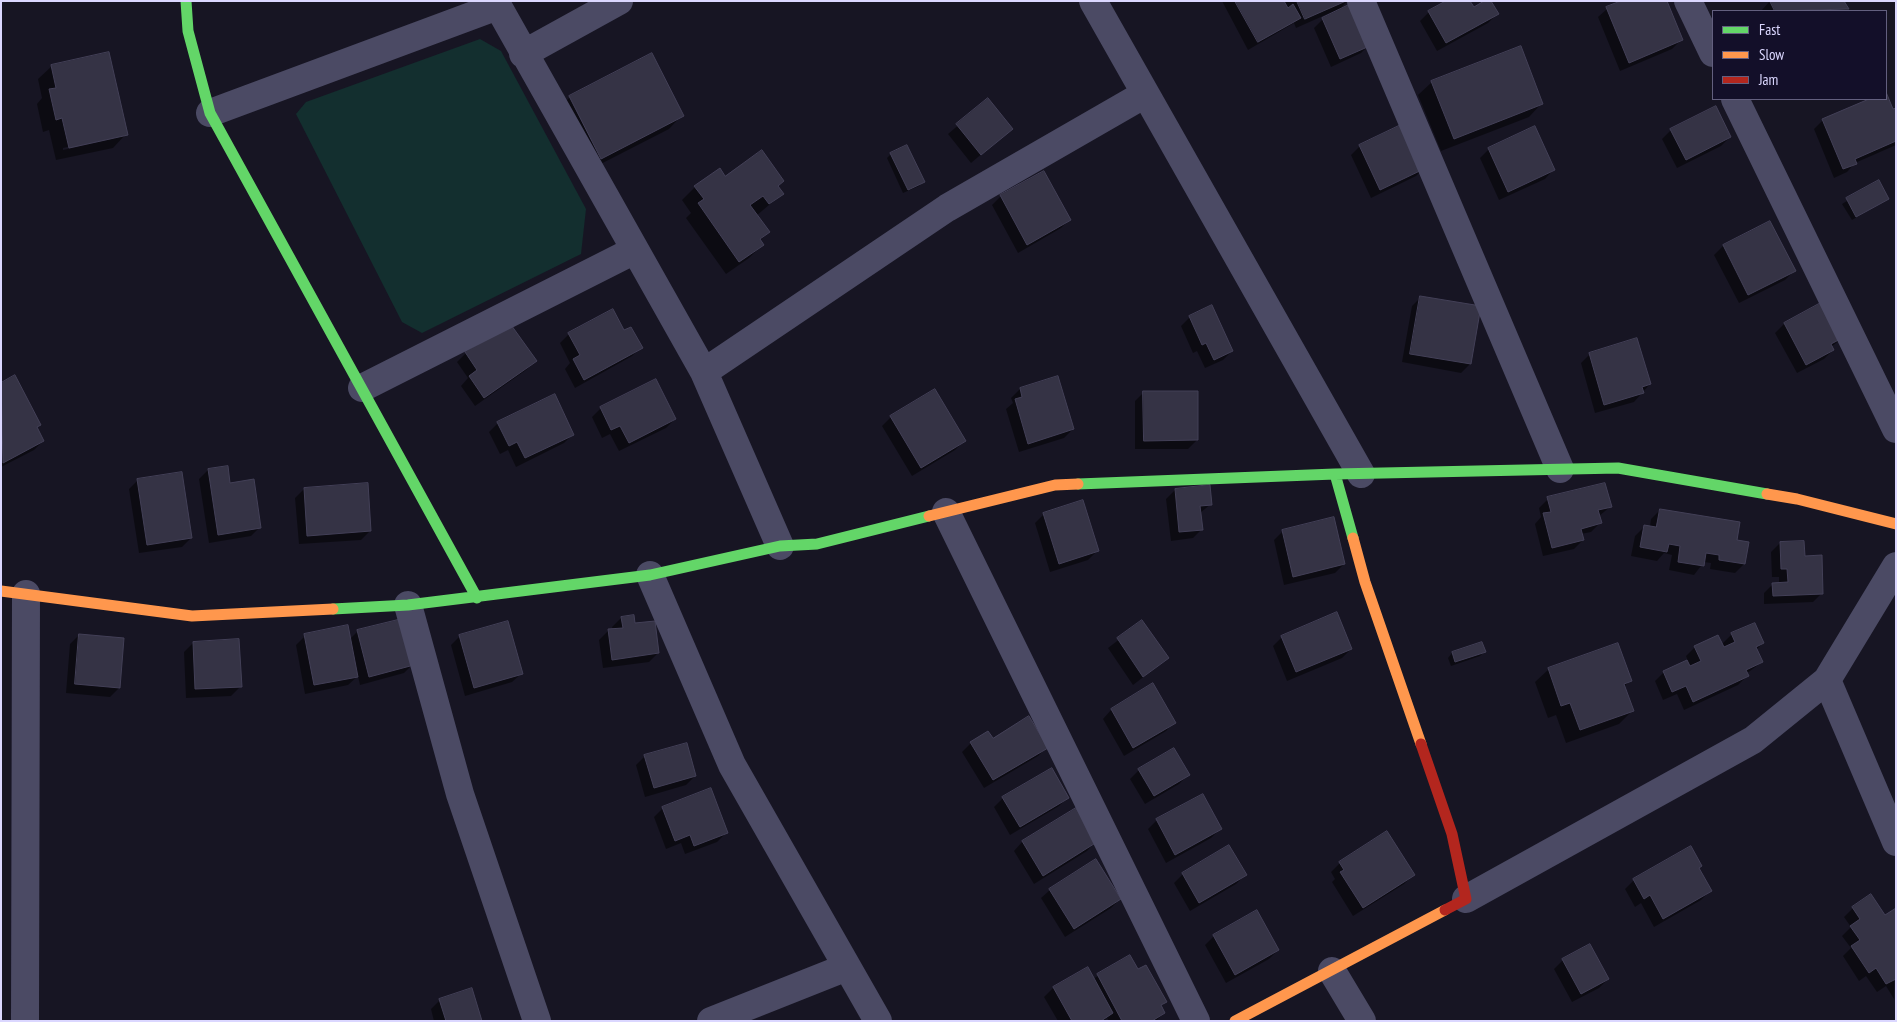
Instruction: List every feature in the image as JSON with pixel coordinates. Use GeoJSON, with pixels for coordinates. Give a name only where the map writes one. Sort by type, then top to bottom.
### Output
{"type":"FeatureCollection","features":[{"type":"Feature","properties":{"kind":"street"},"geometry":{"type":"LineString","coordinates":[[186,1],[188,30],[210,113],[477,598]]}},
{"type":"Feature","properties":{"kind":"street"},"geometry":{"type":"LineString","coordinates":[[523,54],[619,1]]}},
{"type":"Feature","properties":{"kind":"street"},"geometry":{"type":"LineString","coordinates":[[1093,1],[1361,474]]}},
{"type":"Feature","properties":{"kind":"street"},"geometry":{"type":"LineString","coordinates":[[1361,1],[1560,469]]}},
{"type":"Feature","properties":{"kind":"street"},"geometry":{"type":"LineString","coordinates":[[1688,1],[1712,51]]}},
{"type":"Feature","properties":{"kind":"street"},"geometry":{"type":"LineString","coordinates":[[210,113],[496,4],[704,372],[780,546]]}},
{"type":"Feature","properties":{"kind":"street"},"geometry":{"type":"LineString","coordinates":[[704,372],[947,208],[1144,94]]}},
{"type":"Feature","properties":{"kind":"street"},"geometry":{"type":"LineString","coordinates":[[1736,100],[1896,430]]}},
{"type":"Feature","properties":{"kind":"street"},"geometry":{"type":"LineString","coordinates":[[362,388],[635,250]]}},
{"type":"Feature","properties":{"kind":"street"},"geometry":{"type":"LineString","coordinates":[[25,1021],[14,592],[192,616],[408,605],[477,598],[650,575],[780,546],[817,544],[1055,485],[1335,474],[1618,468],[1797,499],[1896,524]]}},
{"type":"Feature","properties":{"kind":"street"},"geometry":{"type":"LineString","coordinates":[[1335,474],[1365,582],[1452,834],[1466,899]]}},
{"type":"Feature","properties":{"kind":"street"},"geometry":{"type":"LineString","coordinates":[[946,512],[1196,1021]]}},
{"type":"Feature","properties":{"kind":"street"},"geometry":{"type":"LineString","coordinates":[[1235,1021],[1466,899],[1753,740],[1827,680],[1896,566]]}},
{"type":"Feature","properties":{"kind":"street"},"geometry":{"type":"LineString","coordinates":[[650,575],[732,765],[878,1021]]}},
{"type":"Feature","properties":{"kind":"street"},"geometry":{"type":"LineString","coordinates":[[408,605],[460,794],[537,1021]]}},
{"type":"Feature","properties":{"kind":"street"},"geometry":{"type":"LineString","coordinates":[[1827,680],[1896,842]]}},
{"type":"Feature","properties":{"kind":"street"},"geometry":{"type":"LineString","coordinates":[[711,1021],[847,967]]}},
{"type":"Feature","properties":{"kind":"street"},"geometry":{"type":"LineString","coordinates":[[1332,971],[1362,1021]]}},
{"type":"Feature","properties":{"kind":"green space"},"geometry":{"type":"Polygon","coordinates":[[[480,39],[501,51],[586,209],[581,254],[422,333],[402,322],[296,114],[306,102],[480,39]]]}},
{"type":"Feature","properties":{"kind":"building"},"geometry":{"type":"Polygon","coordinates":[[[1235,1],[1284,1],[1288,8],[1293,4],[1301,18],[1258,42],[1235,1]]]}},
{"type":"Feature","properties":{"kind":"building"},"geometry":{"type":"Polygon","coordinates":[[[1297,1],[1346,1],[1305,19],[1297,1]]]}},
{"type":"Feature","properties":{"kind":"building"},"geometry":{"type":"Polygon","coordinates":[[[1446,1],[1470,1],[1474,7],[1484,1],[1491,1],[1499,14],[1446,43],[1428,11],[1446,1]]]}},
{"type":"Feature","properties":{"kind":"building"},"geometry":{"type":"Polygon","coordinates":[[[1621,1],[1667,1],[1683,40],[1629,63],[1606,7],[1621,1]]]}},
{"type":"Feature","properties":{"kind":"building"},"geometry":{"type":"Polygon","coordinates":[[[1770,1],[1844,1],[1849,9],[1812,10],[1774,10],[1770,1]]]}},
{"type":"Feature","properties":{"kind":"building"},"geometry":{"type":"Polygon","coordinates":[[[1353,3],[1372,45],[1340,59],[1322,18],[1353,3]]]}},
{"type":"Feature","properties":{"kind":"building"},"geometry":{"type":"Polygon","coordinates":[[[1521,46],[1543,104],[1454,139],[1431,81],[1521,46]]]}},
{"type":"Feature","properties":{"kind":"building"},"geometry":{"type":"Polygon","coordinates":[[[109,52],[128,135],[69,148],[62,118],[56,120],[49,89],[56,88],[51,65],[109,52]]]}},
{"type":"Feature","properties":{"kind":"building"},"geometry":{"type":"Polygon","coordinates":[[[652,53],[684,116],[601,159],[569,96],[652,53]]]}},
{"type":"Feature","properties":{"kind":"building"},"geometry":{"type":"Polygon","coordinates":[[[1887,94],[1893,109],[1896,108],[1896,141],[1855,159],[1857,164],[1843,169],[1822,119],[1867,100],[1887,100],[1887,94]]]}},
{"type":"Feature","properties":{"kind":"building"},"geometry":{"type":"Polygon","coordinates":[[[988,98],[1013,129],[981,155],[956,124],[988,98]]]}},
{"type":"Feature","properties":{"kind":"building"},"geometry":{"type":"Polygon","coordinates":[[[1716,106],[1731,137],[1686,160],[1670,129],[1716,106]]]}},
{"type":"Feature","properties":{"kind":"building"},"geometry":{"type":"Polygon","coordinates":[[[1405,123],[1426,168],[1380,190],[1359,145],[1405,123]]]}},
{"type":"Feature","properties":{"kind":"building"},"geometry":{"type":"Polygon","coordinates":[[[1535,126],[1555,170],[1508,192],[1488,148],[1535,126]]]}},
{"type":"Feature","properties":{"kind":"building"},"geometry":{"type":"Polygon","coordinates":[[[907,145],[925,182],[908,190],[890,153],[907,145]]]}},
{"type":"Feature","properties":{"kind":"building"},"geometry":{"type":"Polygon","coordinates":[[[762,150],[784,181],[778,186],[784,194],[769,204],[763,196],[750,205],[770,232],[760,239],[764,245],[739,262],[698,203],[704,199],[694,186],[720,168],[725,176],[762,150]]]}},
{"type":"Feature","properties":{"kind":"building"},"geometry":{"type":"Polygon","coordinates":[[[1044,171],[1071,220],[1027,245],[1000,195],[1044,171]]]}},
{"type":"Feature","properties":{"kind":"building"},"geometry":{"type":"Polygon","coordinates":[[[1879,180],[1889,199],[1856,217],[1846,198],[1879,180]]]}},
{"type":"Feature","properties":{"kind":"building"},"geometry":{"type":"Polygon","coordinates":[[[1770,221],[1796,271],[1748,295],[1723,245],[1770,221]]]}},
{"type":"Feature","properties":{"kind":"building"},"geometry":{"type":"Polygon","coordinates":[[[1420,296],[1481,306],[1471,364],[1410,354],[1420,296]]]}},
{"type":"Feature","properties":{"kind":"building"},"geometry":{"type":"Polygon","coordinates":[[[1828,299],[1846,336],[1831,344],[1834,350],[1806,365],[1784,323],[1828,299]]]}},
{"type":"Feature","properties":{"kind":"building"},"geometry":{"type":"Polygon","coordinates":[[[1212,305],[1233,351],[1214,360],[1206,343],[1202,345],[1189,316],[1212,305]]]}},
{"type":"Feature","properties":{"kind":"building"},"geometry":{"type":"Polygon","coordinates":[[[613,309],[624,330],[631,327],[643,348],[584,380],[573,359],[580,355],[568,333],[613,309]]]}},
{"type":"Feature","properties":{"kind":"building"},"geometry":{"type":"Polygon","coordinates":[[[509,322],[537,361],[484,398],[469,376],[477,370],[465,352],[509,322]]]}},
{"type":"Feature","properties":{"kind":"building"},"geometry":{"type":"Polygon","coordinates":[[[1637,338],[1651,384],[1642,387],[1644,393],[1604,405],[1589,353],[1637,338]]]}},
{"type":"Feature","properties":{"kind":"building"},"geometry":{"type":"Polygon","coordinates":[[[15,375],[41,425],[37,427],[44,441],[3,463],[1,383],[15,375]]]}},
{"type":"Feature","properties":{"kind":"building"},"geometry":{"type":"Polygon","coordinates":[[[1058,376],[1074,429],[1028,444],[1015,399],[1022,397],[1020,388],[1058,376]]]}},
{"type":"Feature","properties":{"kind":"building"},"geometry":{"type":"Polygon","coordinates":[[[656,379],[676,419],[629,443],[620,426],[611,430],[600,407],[656,379]]]}},
{"type":"Feature","properties":{"kind":"building"},"geometry":{"type":"Polygon","coordinates":[[[935,389],[966,441],[921,468],[890,416],[935,389]]]}},
{"type":"Feature","properties":{"kind":"building"},"geometry":{"type":"Polygon","coordinates":[[[1143,391],[1198,391],[1198,440],[1144,441],[1143,391]]]}},
{"type":"Feature","properties":{"kind":"building"},"geometry":{"type":"Polygon","coordinates":[[[555,394],[574,435],[525,458],[517,442],[509,446],[497,422],[555,394]]]}},
{"type":"Feature","properties":{"kind":"building"},"geometry":{"type":"Polygon","coordinates":[[[228,466],[230,483],[254,479],[261,528],[218,535],[208,469],[228,466]]]}},
{"type":"Feature","properties":{"kind":"building"},"geometry":{"type":"Polygon","coordinates":[[[182,472],[192,538],[147,545],[137,479],[182,472]]]}},
{"type":"Feature","properties":{"kind":"building"},"geometry":{"type":"Polygon","coordinates":[[[368,483],[371,531],[307,536],[304,488],[368,483]]]}},
{"type":"Feature","properties":{"kind":"building"},"geometry":{"type":"Polygon","coordinates":[[[1605,483],[1612,507],[1598,510],[1602,523],[1581,529],[1584,540],[1552,548],[1543,513],[1551,512],[1547,497],[1605,483]]]}},
{"type":"Feature","properties":{"kind":"building"},"geometry":{"type":"Polygon","coordinates":[[[1210,485],[1212,505],[1200,506],[1203,530],[1179,532],[1175,489],[1210,485]]]}},
{"type":"Feature","properties":{"kind":"building"},"geometry":{"type":"Polygon","coordinates":[[[1083,500],[1099,551],[1059,564],[1043,513],[1083,500]]]}},
{"type":"Feature","properties":{"kind":"building"},"geometry":{"type":"Polygon","coordinates":[[[1660,509],[1740,522],[1737,540],[1749,542],[1745,564],[1719,560],[1719,555],[1706,553],[1704,566],[1678,562],[1680,546],[1669,544],[1667,552],[1640,547],[1644,525],[1656,527],[1660,509]]]}},
{"type":"Feature","properties":{"kind":"building"},"geometry":{"type":"Polygon","coordinates":[[[1334,517],[1345,564],[1293,577],[1282,530],[1334,517]]]}},
{"type":"Feature","properties":{"kind":"building"},"geometry":{"type":"Polygon","coordinates":[[[1804,541],[1805,556],[1822,555],[1823,594],[1773,596],[1772,583],[1788,582],[1787,569],[1781,569],[1780,542],[1804,541]]]}},
{"type":"Feature","properties":{"kind":"building"},"geometry":{"type":"Polygon","coordinates":[[[1337,612],[1352,649],[1296,672],[1281,636],[1337,612]]]}},
{"type":"Feature","properties":{"kind":"building"},"geometry":{"type":"Polygon","coordinates":[[[634,615],[635,623],[655,621],[659,653],[612,660],[608,629],[623,628],[621,617],[634,615]]]}},
{"type":"Feature","properties":{"kind":"building"},"geometry":{"type":"Polygon","coordinates":[[[402,619],[414,665],[369,677],[357,630],[402,619]]]}},
{"type":"Feature","properties":{"kind":"building"},"geometry":{"type":"Polygon","coordinates":[[[1142,620],[1169,658],[1143,677],[1117,638],[1142,620]]]}},
{"type":"Feature","properties":{"kind":"building"},"geometry":{"type":"Polygon","coordinates":[[[508,621],[523,674],[474,688],[459,635],[508,621]]]}},
{"type":"Feature","properties":{"kind":"building"},"geometry":{"type":"Polygon","coordinates":[[[1755,623],[1764,643],[1756,647],[1763,662],[1746,670],[1749,676],[1693,702],[1686,686],[1672,692],[1663,671],[1687,660],[1690,666],[1701,661],[1694,646],[1718,635],[1724,647],[1735,642],[1731,633],[1755,623]]]}},
{"type":"Feature","properties":{"kind":"building"},"geometry":{"type":"Polygon","coordinates":[[[348,625],[358,677],[314,685],[304,634],[348,625]]]}},
{"type":"Feature","properties":{"kind":"building"},"geometry":{"type":"Polygon","coordinates":[[[79,634],[124,638],[120,688],[75,684],[79,634]]]}},
{"type":"Feature","properties":{"kind":"building"},"geometry":{"type":"Polygon","coordinates":[[[239,639],[242,687],[195,689],[193,642],[239,639]]]}},
{"type":"Feature","properties":{"kind":"building"},"geometry":{"type":"Polygon","coordinates":[[[1482,642],[1486,652],[1455,662],[1452,652],[1482,642]]]}},
{"type":"Feature","properties":{"kind":"building"},"geometry":{"type":"Polygon","coordinates":[[[1618,643],[1632,681],[1624,684],[1634,711],[1580,730],[1570,703],[1561,706],[1548,668],[1618,643]]]}},
{"type":"Feature","properties":{"kind":"building"},"geometry":{"type":"Polygon","coordinates":[[[1153,683],[1176,723],[1133,748],[1111,709],[1153,683]]]}},
{"type":"Feature","properties":{"kind":"building"},"geometry":{"type":"Polygon","coordinates":[[[1029,716],[1048,748],[993,780],[970,742],[988,731],[993,738],[1029,716]]]}},
{"type":"Feature","properties":{"kind":"building"},"geometry":{"type":"Polygon","coordinates":[[[687,743],[696,776],[654,788],[644,755],[687,743]]]}},
{"type":"Feature","properties":{"kind":"building"},"geometry":{"type":"Polygon","coordinates":[[[1174,748],[1190,775],[1154,796],[1138,769],[1174,748]]]}},
{"type":"Feature","properties":{"kind":"building"},"geometry":{"type":"Polygon","coordinates":[[[1052,768],[1069,798],[1020,827],[1002,797],[1052,768]]]}},
{"type":"Feature","properties":{"kind":"building"},"geometry":{"type":"Polygon","coordinates":[[[711,788],[728,833],[694,846],[690,835],[675,841],[662,807],[711,788]]]}},
{"type":"Feature","properties":{"kind":"building"},"geometry":{"type":"Polygon","coordinates":[[[1203,794],[1222,829],[1175,855],[1156,819],[1203,794]]]}},
{"type":"Feature","properties":{"kind":"building"},"geometry":{"type":"Polygon","coordinates":[[[1076,808],[1097,842],[1043,876],[1022,841],[1076,808]]]}},
{"type":"Feature","properties":{"kind":"building"},"geometry":{"type":"Polygon","coordinates":[[[1387,831],[1415,875],[1363,908],[1340,872],[1344,870],[1339,862],[1387,831]]]}},
{"type":"Feature","properties":{"kind":"building"},"geometry":{"type":"Polygon","coordinates":[[[1229,845],[1247,875],[1199,903],[1182,873],[1229,845]]]}},
{"type":"Feature","properties":{"kind":"building"},"geometry":{"type":"Polygon","coordinates":[[[1691,846],[1702,866],[1699,868],[1712,891],[1663,919],[1650,895],[1644,899],[1633,879],[1691,846]]]}},
{"type":"Feature","properties":{"kind":"building"},"geometry":{"type":"Polygon","coordinates":[[[1096,859],[1121,899],[1074,929],[1049,889],[1096,859]]]}},
{"type":"Feature","properties":{"kind":"building"},"geometry":{"type":"Polygon","coordinates":[[[1871,894],[1885,915],[1896,908],[1896,979],[1886,984],[1876,968],[1869,973],[1851,946],[1860,940],[1850,926],[1860,919],[1852,907],[1871,894]]]}},
{"type":"Feature","properties":{"kind":"building"},"geometry":{"type":"Polygon","coordinates":[[[1257,910],[1279,950],[1235,975],[1213,935],[1257,910]]]}},
{"type":"Feature","properties":{"kind":"building"},"geometry":{"type":"Polygon","coordinates":[[[1590,944],[1609,979],[1581,994],[1562,959],[1590,944]]]}},
{"type":"Feature","properties":{"kind":"building"},"geometry":{"type":"Polygon","coordinates":[[[1130,955],[1138,969],[1146,965],[1167,1002],[1161,1005],[1165,1013],[1152,1021],[1122,1021],[1097,974],[1130,955]]]}},
{"type":"Feature","properties":{"kind":"building"},"geometry":{"type":"Polygon","coordinates":[[[1088,967],[1113,1013],[1101,1021],[1072,1021],[1053,987],[1088,967]]]}},
{"type":"Feature","properties":{"kind":"building"},"geometry":{"type":"Polygon","coordinates":[[[472,988],[482,1021],[446,1021],[439,999],[472,988]]]}},
{"type":"Feature","properties":{"kind":"traffic: fast"},"geometry":{"type":"LineString","coordinates":[[186,1],[188,31],[210,113],[477,598]]}},
{"type":"Feature","properties":{"kind":"traffic: fast"},"geometry":{"type":"LineString","coordinates":[[1078,484],[1335,474],[1618,468],[1767,494]]}},
{"type":"Feature","properties":{"kind":"traffic: fast"},"geometry":{"type":"LineString","coordinates":[[1335,474],[1353,538]]}},
{"type":"Feature","properties":{"kind":"traffic: fast"},"geometry":{"type":"LineString","coordinates":[[333,609],[408,605],[650,575],[780,546],[817,544],[929,516]]}},
{"type":"Feature","properties":{"kind":"traffic: slow"},"geometry":{"type":"LineString","coordinates":[[929,516],[1055,485],[1078,484]]}},
{"type":"Feature","properties":{"kind":"traffic: slow"},"geometry":{"type":"LineString","coordinates":[[1767,494],[1797,499],[1896,524]]}},
{"type":"Feature","properties":{"kind":"traffic: slow"},"geometry":{"type":"LineString","coordinates":[[1353,538],[1365,582],[1421,744]]}},
{"type":"Feature","properties":{"kind":"traffic: slow"},"geometry":{"type":"LineString","coordinates":[[1,591],[192,616],[333,609]]}},
{"type":"Feature","properties":{"kind":"traffic: slow"},"geometry":{"type":"LineString","coordinates":[[1235,1021],[1445,910]]}},
{"type":"Feature","properties":{"kind":"traffic: jam"},"geometry":{"type":"LineString","coordinates":[[1421,744],[1452,834],[1466,899],[1445,910]]}}]}
